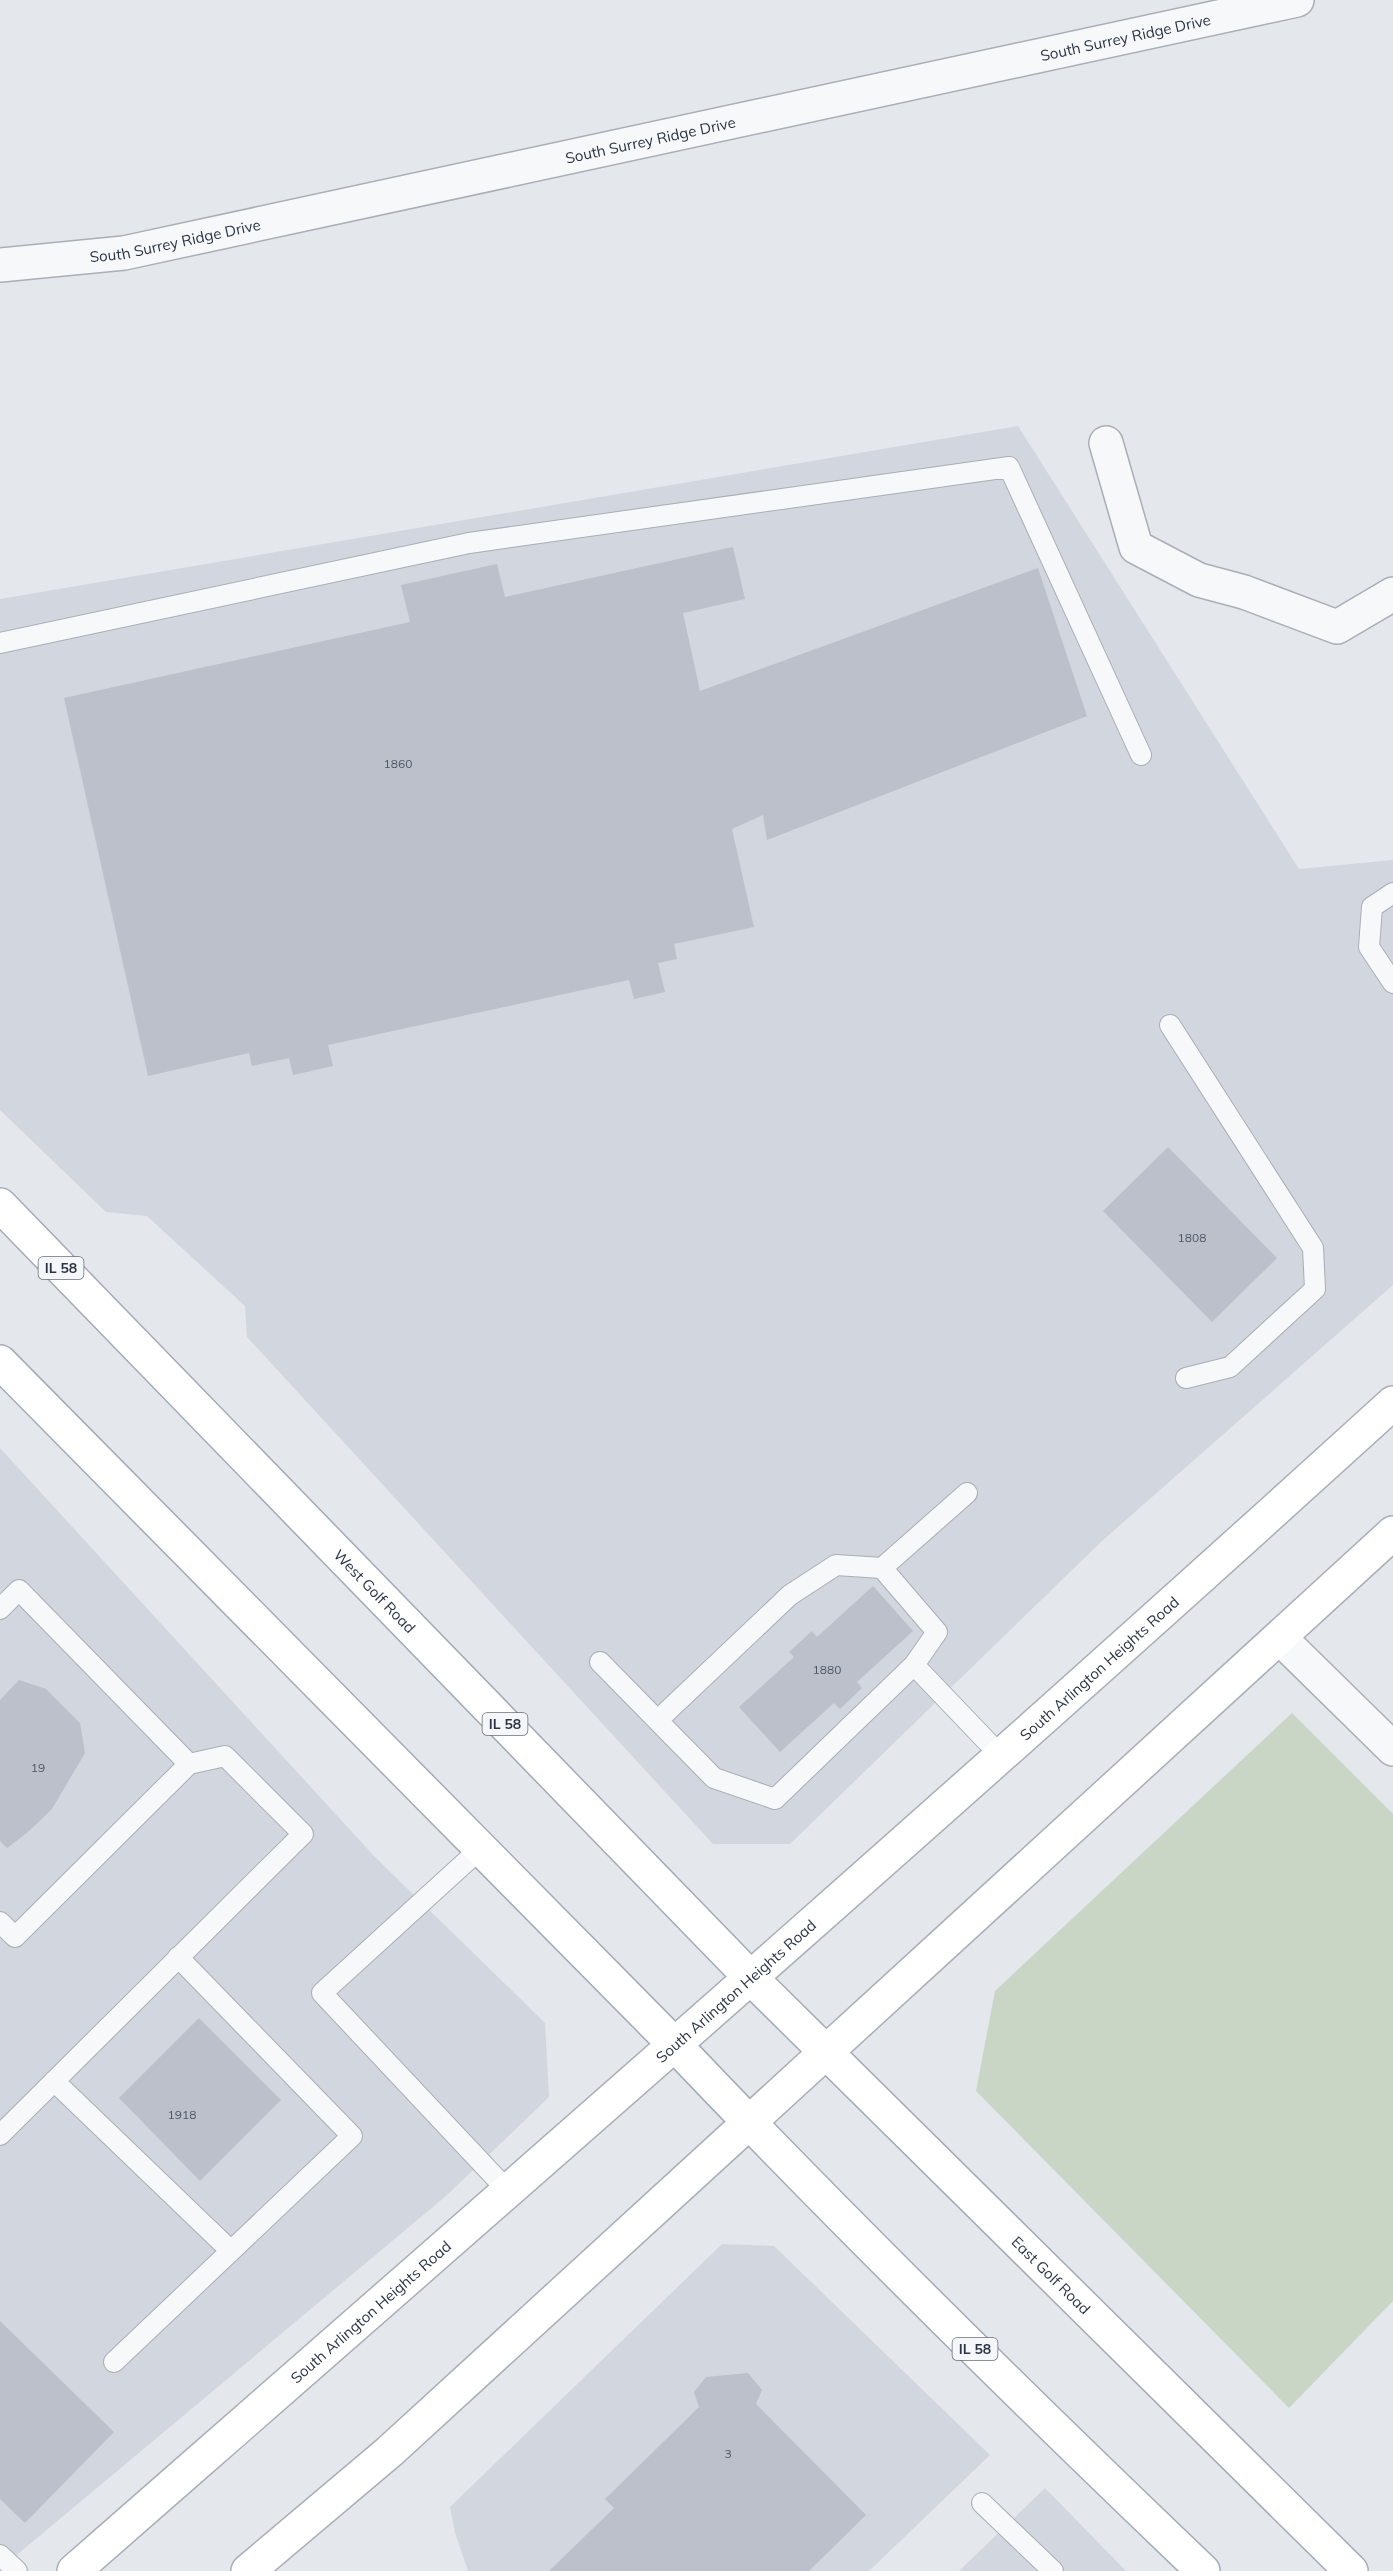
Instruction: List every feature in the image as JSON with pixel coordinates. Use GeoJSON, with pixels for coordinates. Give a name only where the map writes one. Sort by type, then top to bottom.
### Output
{"type":"FeatureCollection","features":[{"type":"Feature","properties":{"kind":"main road","name":"West Golf Road"},"geometry":{"type":"LineString","coordinates":[[0,1205],[751,1978]]}},
{"type":"Feature","properties":{"kind":"main road","name":"IL 58"},"geometry":{"type":"LineString","coordinates":[[0,1362],[675,2045],[749,2124],[1056,2431],[1203,2571]]}},
{"type":"Feature","properties":{"kind":"main road","name":"South Arlington Heights Road"},"geometry":{"type":"LineString","coordinates":[[74,2571],[751,1978],[1393,1403]]}},
{"type":"Feature","properties":{"kind":"main road"},"geometry":{"type":"LineString","coordinates":[[248,2571],[382,2458],[1393,1533]]}},
{"type":"Feature","properties":{"kind":"main road","name":"East Golf Road"},"geometry":{"type":"LineString","coordinates":[[751,1978],[1351,2571]]}},
{"type":"Feature","properties":{"kind":"street","name":"South Surrey Ridge Drive"},"geometry":{"type":"LineString","coordinates":[[0,265],[124,253],[1297,0]]}},
{"type":"Feature","properties":{"kind":"street"},"geometry":{"type":"LineString","coordinates":[[1106,442],[1136,547],[1198,580],[1245,592],[1337,627],[1393,594]]}},
{"type":"Feature","properties":{"kind":"street"},"geometry":{"type":"LineString","coordinates":[[1280,1638],[1393,1749]]}},
{"type":"Feature","properties":{"kind":"lane"},"geometry":{"type":"LineString","coordinates":[[0,643],[469,543],[1009,467],[1141,755]]}},
{"type":"Feature","properties":{"kind":"lane"},"geometry":{"type":"LineString","coordinates":[[1393,893],[1372,907],[1369,947],[1393,983]]}},
{"type":"Feature","properties":{"kind":"lane"},"geometry":{"type":"LineString","coordinates":[[1170,1025],[1313,1248],[1315,1279],[1315,1289],[1230,1367],[1186,1378]]}},
{"type":"Feature","properties":{"kind":"lane"},"geometry":{"type":"LineString","coordinates":[[658,1720],[790,1595],[836,1565],[882,1568],[967,1493]]}},
{"type":"Feature","properties":{"kind":"lane"},"geometry":{"type":"LineString","coordinates":[[600,1662],[714,1778],[775,1799],[915,1665],[937,1632],[882,1568]]}},
{"type":"Feature","properties":{"kind":"lane"},"geometry":{"type":"LineString","coordinates":[[0,1609],[19,1590],[189,1764]]}},
{"type":"Feature","properties":{"kind":"lane"},"geometry":{"type":"LineString","coordinates":[[915,1665],[1001,1756]]}},
{"type":"Feature","properties":{"kind":"lane"},"geometry":{"type":"LineString","coordinates":[[0,1922],[15,1937],[189,1764],[225,1755],[303,1834],[0,2135]]}},
{"type":"Feature","properties":{"kind":"lane"},"geometry":{"type":"LineString","coordinates":[[480,1849],[322,1993],[508,2191]]}},
{"type":"Feature","properties":{"kind":"lane"},"geometry":{"type":"LineString","coordinates":[[114,2362],[352,2136],[178,1958]]}},
{"type":"Feature","properties":{"kind":"lane"},"geometry":{"type":"LineString","coordinates":[[54,2081],[231,2250]]}},
{"type":"Feature","properties":{"kind":"lane"},"geometry":{"type":"LineString","coordinates":[[982,2503],[1053,2571]]}},
{"type":"Feature","properties":{"kind":"lane"},"geometry":{"type":"LineString","coordinates":[[0,2555],[17,2571]]}},
{"type":"Feature","properties":{"kind":"shaded area"},"geometry":{"type":"Polygon","coordinates":[[[1018,426],[1299,869],[1393,860],[1393,1285],[1102,1541],[790,1844],[713,1844],[247,1337],[245,1306],[147,1216],[106,1212],[0,1110],[0,599],[1018,426]]]}},
{"type":"Feature","properties":{"kind":"shaded area"},"geometry":{"type":"Polygon","coordinates":[[[0,1448],[375,1857],[545,2023],[549,2097],[446,2196],[0,2569],[0,1448]]]}},
{"type":"Feature","properties":{"kind":"shaded area"},"geometry":{"type":"Polygon","coordinates":[[[722,2244],[774,2246],[990,2455],[869,2571],[468,2571],[455,2533],[450,2507],[722,2244]]]}},
{"type":"Feature","properties":{"kind":"shaded area"},"geometry":{"type":"Polygon","coordinates":[[[1045,2488],[1126,2571],[959,2571],[1045,2488]]]}},
{"type":"Feature","properties":{"kind":"green space"},"geometry":{"type":"Polygon","coordinates":[[[1292,1713],[1393,1814],[1393,2301],[1289,2408],[976,2091],[995,1991],[1292,1713]]]}},
{"type":"Feature","properties":{"kind":"building"},"geometry":{"type":"Polygon","coordinates":[[[733,547],[745,599],[683,613],[700,691],[1038,568],[1087,716],[767,840],[763,815],[732,829],[754,927],[674,944],[677,959],[658,963],[665,992],[634,999],[629,980],[328,1045],[333,1066],[293,1075],[289,1058],[252,1066],[249,1053],[148,1076],[64,698],[410,622],[401,585],[497,564],[505,597],[733,547]]]}},
{"type":"Feature","properties":{"kind":"building"},"geometry":{"type":"Polygon","coordinates":[[[1168,1147],[1277,1258],[1212,1322],[1103,1211],[1168,1147]]]}},
{"type":"Feature","properties":{"kind":"building"},"geometry":{"type":"Polygon","coordinates":[[[873,1586],[913,1631],[857,1682],[862,1688],[840,1709],[834,1703],[780,1752],[739,1707],[794,1657],[789,1652],[812,1631],[817,1637],[873,1586]]]}},
{"type":"Feature","properties":{"kind":"building"},"geometry":{"type":"Polygon","coordinates":[[[19,1680],[46,1689],[80,1723],[85,1753],[52,1809],[7,1848],[0,1841],[0,1700],[19,1680]]]}},
{"type":"Feature","properties":{"kind":"building"},"geometry":{"type":"Polygon","coordinates":[[[199,2018],[281,2100],[200,2181],[119,2098],[199,2018]]]}},
{"type":"Feature","properties":{"kind":"building"},"geometry":{"type":"Polygon","coordinates":[[[0,2321],[114,2432],[25,2523],[0,2499],[0,2321]]]}},
{"type":"Feature","properties":{"kind":"building"},"geometry":{"type":"Polygon","coordinates":[[[748,2373],[762,2390],[756,2404],[866,2515],[809,2571],[549,2571],[614,2508],[605,2499],[699,2407],[694,2392],[706,2377],[748,2373]]]}}]}
